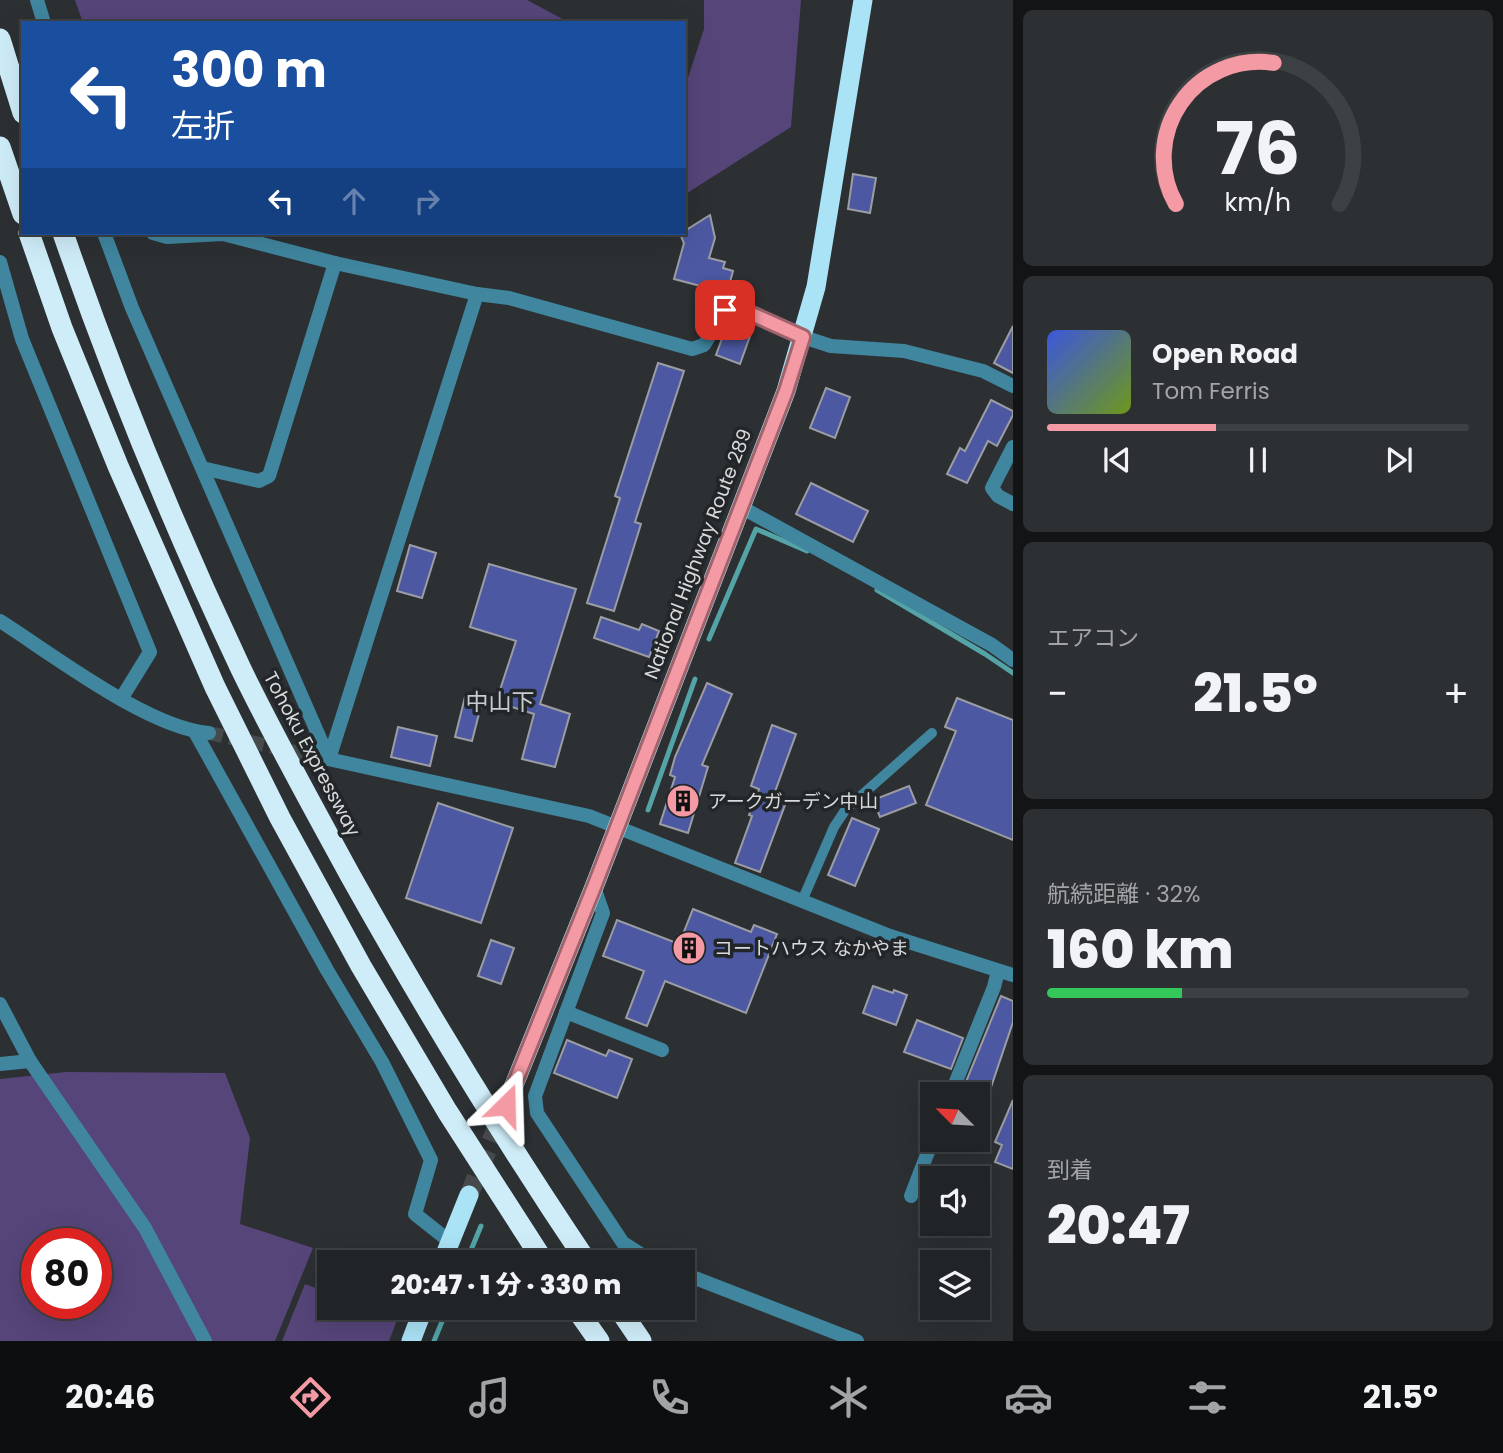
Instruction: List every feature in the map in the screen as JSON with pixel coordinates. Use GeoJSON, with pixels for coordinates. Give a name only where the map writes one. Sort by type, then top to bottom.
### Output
{"type":"FeatureCollection","features":[{"type":"Feature","properties":{"kind":"highway","name":"National Highway Route 289"},"geometry":{"type":"LineString","coordinates":[[506,1105],[594,887],[786,391],[816,287],[863,0]]}},
{"type":"Feature","properties":{"kind":"highway"},"geometry":{"type":"LineString","coordinates":[[0,39],[21,107]]}},
{"type":"Feature","properties":{"kind":"highway"},"geometry":{"type":"LineString","coordinates":[[0,147],[21,208]]}},
{"type":"Feature","properties":{"kind":"highway"},"geometry":{"type":"LineString","coordinates":[[30,235],[62,328],[118,466],[215,687],[280,818],[387,1010],[447,1111],[536,1250]]}},
{"type":"Feature","properties":{"kind":"highway","name":"Tohoku Expressway"},"geometry":{"type":"LineString","coordinates":[[64,235],[90,313],[242,670],[311,804],[388,943],[477,1091],[579,1250]]}},
{"type":"Feature","properties":{"kind":"highway"},"geometry":{"type":"LineString","coordinates":[[447,1250],[469,1195]]}},
{"type":"Feature","properties":{"kind":"highway"},"geometry":{"type":"LineString","coordinates":[[411,1341],[419,1320]]}},
{"type":"Feature","properties":{"kind":"highway"},"geometry":{"type":"LineString","coordinates":[[584,1320],[599,1341]]}},
{"type":"Feature","properties":{"kind":"highway"},"geometry":{"type":"LineString","coordinates":[[627,1320],[641,1341]]}},
{"type":"Feature","properties":{"kind":"street"},"geometry":{"type":"LineString","coordinates":[[37,0],[43,21]]}},
{"type":"Feature","properties":{"kind":"street"},"geometry":{"type":"LineString","coordinates":[[105,235],[132,308],[324,758]]}},
{"type":"Feature","properties":{"kind":"street"},"geometry":{"type":"LineString","coordinates":[[160,235],[204,235]]}},
{"type":"Feature","properties":{"kind":"street"},"geometry":{"type":"LineString","coordinates":[[227,235],[335,264],[509,298],[692,349],[704,345],[725,310],[734,306],[803,337],[831,346],[904,351],[983,371],[1013,386]]}},
{"type":"Feature","properties":{"kind":"street"},"geometry":{"type":"LineString","coordinates":[[0,262],[22,340],[150,652],[121,699]]}},
{"type":"Feature","properties":{"kind":"street"},"geometry":{"type":"LineString","coordinates":[[202,468],[259,481],[269,476],[335,264]]}},
{"type":"Feature","properties":{"kind":"street"},"geometry":{"type":"LineString","coordinates":[[324,758],[477,293]]}},
{"type":"Feature","properties":{"kind":"street"},"geometry":{"type":"LineString","coordinates":[[1013,447],[992,488],[998,496],[1013,504]]}},
{"type":"Feature","properties":{"kind":"street"},"geometry":{"type":"LineString","coordinates":[[741,507],[992,645],[1013,660]]}},
{"type":"Feature","properties":{"kind":"street"},"geometry":{"type":"LineString","coordinates":[[0,621],[121,699],[202,732],[327,970],[382,1062],[431,1160],[415,1214],[450,1241]]}},
{"type":"Feature","properties":{"kind":"street"},"geometry":{"type":"LineString","coordinates":[[324,758],[589,816],[890,936],[1013,975]]}},
{"type":"Feature","properties":{"kind":"street"},"geometry":{"type":"LineString","coordinates":[[594,887],[603,913],[535,1096],[537,1113],[623,1243],[634,1250]]}},
{"type":"Feature","properties":{"kind":"street"},"geometry":{"type":"LineString","coordinates":[[956,1082],[998,971]]}},
{"type":"Feature","properties":{"kind":"street"},"geometry":{"type":"LineString","coordinates":[[0,1004],[30,1061],[145,1228],[205,1341]]}},
{"type":"Feature","properties":{"kind":"street"},"geometry":{"type":"LineString","coordinates":[[566,1012],[662,1050]]}},
{"type":"Feature","properties":{"kind":"street"},"geometry":{"type":"LineString","coordinates":[[0,1064],[30,1061]]}},
{"type":"Feature","properties":{"kind":"street"},"geometry":{"type":"LineString","coordinates":[[911,1196],[928,1152]]}},
{"type":"Feature","properties":{"kind":"street"},"geometry":{"type":"LineString","coordinates":[[695,1278],[858,1341]]}},
{"type":"Feature","properties":{"kind":"lane"},"geometry":{"type":"LineString","coordinates":[[802,901],[834,827],[846,809],[932,733]]}},
{"type":"Feature","properties":{"kind":"shaded area"},"geometry":{"type":"Polygon","coordinates":[[[75,0],[527,0],[566,21],[82,21],[75,0]]]}},
{"type":"Feature","properties":{"kind":"shaded area"},"geometry":{"type":"Polygon","coordinates":[[[704,0],[801,0],[791,127],[686,194],[686,84],[704,29],[704,0]]]}},
{"type":"Feature","properties":{"kind":"shaded area"},"geometry":{"type":"Polygon","coordinates":[[[66,1072],[225,1073],[250,1138],[240,1224],[313,1248],[275,1341],[0,1341],[0,1079],[66,1072]]]}},
{"type":"Feature","properties":{"kind":"shaded area"},"geometry":{"type":"Polygon","coordinates":[[[305,1284],[317,1288],[317,1320],[397,1320],[389,1341],[282,1341],[305,1284]]]}},
{"type":"Feature","properties":{"kind":"building"},"geometry":{"type":"Polygon","coordinates":[[[853,174],[876,178],[870,213],[848,209],[853,174]]]}},
{"type":"Feature","properties":{"kind":"building"},"geometry":{"type":"Polygon","coordinates":[[[710,215],[715,238],[709,258],[725,262],[723,268],[733,271],[727,293],[674,279],[684,243],[680,235],[686,235],[686,230],[710,215]]]}},
{"type":"Feature","properties":{"kind":"building"},"geometry":{"type":"Polygon","coordinates":[[[734,317],[754,325],[740,364],[716,355],[726,328],[734,317]]]}},
{"type":"Feature","properties":{"kind":"building"},"geometry":{"type":"Polygon","coordinates":[[[1013,326],[1013,373],[994,363],[1013,326]]]}},
{"type":"Feature","properties":{"kind":"building"},"geometry":{"type":"Polygon","coordinates":[[[658,363],[684,371],[635,522],[641,524],[614,611],[587,603],[620,498],[615,496],[658,363]]]}},
{"type":"Feature","properties":{"kind":"building"},"geometry":{"type":"Polygon","coordinates":[[[826,388],[850,397],[835,438],[810,428],[826,388]]]}},
{"type":"Feature","properties":{"kind":"building"},"geometry":{"type":"Polygon","coordinates":[[[991,400],[1013,411],[1013,415],[997,446],[988,441],[967,483],[947,474],[960,448],[965,451],[991,400]]]}},
{"type":"Feature","properties":{"kind":"building"},"geometry":{"type":"Polygon","coordinates":[[[811,483],[868,511],[853,542],[796,514],[811,483]]]}},
{"type":"Feature","properties":{"kind":"building"},"geometry":{"type":"Polygon","coordinates":[[[410,545],[436,553],[422,598],[397,591],[410,545]]]}},
{"type":"Feature","properties":{"kind":"building"},"geometry":{"type":"Polygon","coordinates":[[[489,564],[576,589],[540,704],[570,714],[555,767],[522,759],[534,714],[496,702],[516,641],[470,627],[489,564]]]}},
{"type":"Feature","properties":{"kind":"building"},"geometry":{"type":"Polygon","coordinates":[[[601,617],[639,630],[642,624],[659,631],[649,657],[594,638],[601,617]]]}},
{"type":"Feature","properties":{"kind":"building"},"geometry":{"type":"Polygon","coordinates":[[[707,683],[732,694],[702,765],[708,767],[688,833],[660,824],[675,777],[670,775],[675,757],[707,683]]]}},
{"type":"Feature","properties":{"kind":"building"},"geometry":{"type":"Polygon","coordinates":[[[465,697],[482,702],[472,741],[455,737],[465,697]]]}},
{"type":"Feature","properties":{"kind":"building"},"geometry":{"type":"Polygon","coordinates":[[[957,698],[1013,720],[1013,840],[926,805],[956,731],[945,727],[957,698]]]}},
{"type":"Feature","properties":{"kind":"building"},"geometry":{"type":"Polygon","coordinates":[[[772,725],[796,734],[772,800],[785,805],[760,872],[735,863],[759,789],[751,786],[772,725]]]}},
{"type":"Feature","properties":{"kind":"building"},"geometry":{"type":"Polygon","coordinates":[[[398,727],[437,736],[430,766],[391,757],[398,727]]]}},
{"type":"Feature","properties":{"kind":"building"},"geometry":{"type":"Polygon","coordinates":[[[909,786],[916,803],[880,817],[873,800],[909,786]]]}},
{"type":"Feature","properties":{"kind":"building"},"geometry":{"type":"Polygon","coordinates":[[[438,803],[513,828],[481,923],[406,898],[438,803]]]}},
{"type":"Feature","properties":{"kind":"building"},"geometry":{"type":"Polygon","coordinates":[[[852,818],[879,829],[855,886],[828,875],[852,818]]]}},
{"type":"Feature","properties":{"kind":"building"},"geometry":{"type":"Polygon","coordinates":[[[693,909],[751,932],[754,925],[777,934],[746,1013],[665,981],[647,1026],[626,1018],[644,971],[603,956],[617,920],[679,944],[693,909]]]}},
{"type":"Feature","properties":{"kind":"building"},"geometry":{"type":"Polygon","coordinates":[[[491,940],[514,948],[501,984],[478,976],[491,940]]]}},
{"type":"Feature","properties":{"kind":"building"},"geometry":{"type":"Polygon","coordinates":[[[873,986],[907,995],[896,1025],[863,1013],[873,986]]]}},
{"type":"Feature","properties":{"kind":"building"},"geometry":{"type":"Polygon","coordinates":[[[1001,996],[1013,1001],[1013,1022],[990,1090],[990,1082],[966,1082],[1001,996]]]}},
{"type":"Feature","properties":{"kind":"building"},"geometry":{"type":"Polygon","coordinates":[[[917,1020],[963,1038],[951,1069],[904,1052],[917,1020]]]}},
{"type":"Feature","properties":{"kind":"building"},"geometry":{"type":"Polygon","coordinates":[[[567,1040],[606,1056],[609,1050],[632,1059],[617,1098],[554,1073],[567,1040]]]}},
{"type":"Feature","properties":{"kind":"building"},"geometry":{"type":"Polygon","coordinates":[[[1013,1100],[1013,1169],[995,1162],[1002,1145],[995,1142],[1013,1100]]]}},
{"type":"Feature","properties":{"kind":"waterway"},"geometry":{"type":"LineString","coordinates":[[709,639],[756,529],[807,551]]}},
{"type":"Feature","properties":{"kind":"waterway"},"geometry":{"type":"LineString","coordinates":[[877,590],[1013,673]]}},
{"type":"Feature","properties":{"kind":"waterway"},"geometry":{"type":"LineString","coordinates":[[648,810],[695,679]]}},
{"type":"Feature","properties":{"kind":"waterway"},"geometry":{"type":"LineString","coordinates":[[471,1250],[481,1226]]}},
{"type":"Feature","properties":{"kind":"waterway"},"geometry":{"type":"LineString","coordinates":[[434,1341],[443,1320]]}},
{"type":"Feature","properties":{"kind":"tunnel"},"geometry":{"type":"LineString","coordinates":[[209,733],[319,757]]}},
{"type":"Feature","properties":{"kind":"tunnel"},"geometry":{"type":"LineString","coordinates":[[469,1195],[503,1112]]}},
{"type":"Feature","properties":{"kind":"place","name":"アークガーデン中山"},"geometry":{"type":"Point","coordinates":[683,801]}},
{"type":"Feature","properties":{"kind":"place","name":"コートハウス なかやま"},"geometry":{"type":"Point","coordinates":[689,948]}},
{"type":"Feature","properties":{"kind":"district","name":"中山下"},"geometry":{"type":"Point","coordinates":[500,702]}},
{"type":"Feature","properties":{"kind":"route"},"geometry":{"type":"LineString","coordinates":[[506,1105],[594,887],[786,391],[803,337],[734,306],[725,310]]}}]}
